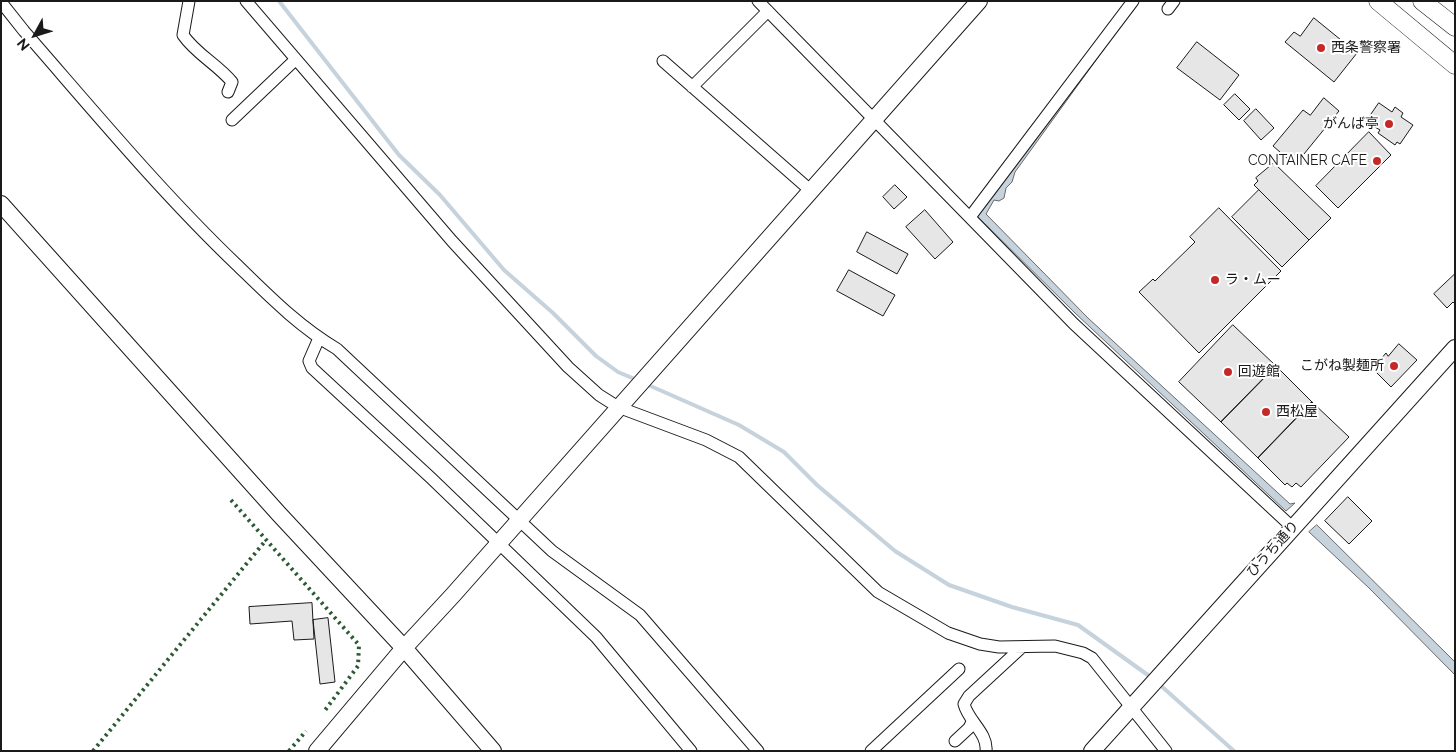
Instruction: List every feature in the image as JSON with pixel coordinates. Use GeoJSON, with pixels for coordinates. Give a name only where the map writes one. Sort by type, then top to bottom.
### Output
{"type":"FeatureCollection","features":[{"type":"Feature","properties":{"kind":"main road"},"geometry":{"type":"LineString","coordinates":[[1378,1],[1455,65]]}},
{"type":"Feature","properties":{"kind":"main road"},"geometry":{"type":"LineString","coordinates":[[1422,1],[1455,27]]}},
{"type":"Feature","properties":{"kind":"street"},"geometry":{"type":"LineString","coordinates":[[189,1],[183,35],[189,44],[210,63],[223,71],[232,82],[228,92]]}},
{"type":"Feature","properties":{"kind":"street"},"geometry":{"type":"LineString","coordinates":[[246,1],[452,241],[568,367],[599,395],[618,407],[706,440],[739,457],[865,581],[907,611],[965,640],[999,647],[1055,646],[1083,653],[1101,666],[1166,751]]}},
{"type":"Feature","properties":{"kind":"street"},"geometry":{"type":"LineString","coordinates":[[758,1],[873,121],[1074,324],[1292,527]]}},
{"type":"Feature","properties":{"kind":"street"},"geometry":{"type":"LineString","coordinates":[[318,751],[404,648],[979,1]]}},
{"type":"Feature","properties":{"kind":"street"},"geometry":{"type":"LineString","coordinates":[[970,217],[1133,1]]}},
{"type":"Feature","properties":{"kind":"street"},"geometry":{"type":"LineString","coordinates":[[1,2],[31,39],[197,226],[281,308],[319,338],[337,349],[552,551],[640,615],[758,751]]}},
{"type":"Feature","properties":{"kind":"street"},"geometry":{"type":"LineString","coordinates":[[692,86],[768,11]]}},
{"type":"Feature","properties":{"kind":"street"},"geometry":{"type":"LineString","coordinates":[[232,120],[295,60]]}},
{"type":"Feature","properties":{"kind":"street"},"geometry":{"type":"LineString","coordinates":[[663,61],[810,190]]}},
{"type":"Feature","properties":{"kind":"street"},"geometry":{"type":"LineString","coordinates":[[1,204],[279,514],[404,648],[494,751]]}},
{"type":"Feature","properties":{"kind":"street"},"geometry":{"type":"LineString","coordinates":[[319,338],[309,361],[312,368],[432,478],[596,637],[690,751]]}},
{"type":"Feature","properties":{"kind":"street","name":"ひうち通り"},"geometry":{"type":"LineString","coordinates":[[1092,751],[1455,348]]}},
{"type":"Feature","properties":{"kind":"street"},"geometry":{"type":"LineString","coordinates":[[986,751],[984,737],[966,714],[964,704],[968,696],[1021,648]]}},
{"type":"Feature","properties":{"kind":"street"},"geometry":{"type":"LineString","coordinates":[[871,751],[959,669]]}},
{"type":"Feature","properties":{"kind":"street"},"geometry":{"type":"LineString","coordinates":[[955,741],[969,728],[972,722]]}},
{"type":"Feature","properties":{"kind":"shaded area"},"geometry":{"type":"Polygon","coordinates":[[[1117,31],[1015,172],[1012,182],[1006,188],[1004,198],[999,201],[994,200],[986,214],[1088,318],[1290,504],[1295,503],[1286,511],[1075,313],[977,216],[1117,31]]]}},
{"type":"Feature","properties":{"kind":"shaded area"},"geometry":{"type":"Polygon","coordinates":[[[1317,525],[1455,662],[1455,675],[1369,588],[1309,532],[1317,525]]]}},
{"type":"Feature","properties":{"kind":"building","name":"西条警察署"},"geometry":{"type":"Polygon","coordinates":[[[1314,18],[1357,53],[1334,82],[1285,42],[1294,32],[1300,36],[1314,18]]]}},
{"type":"Feature","properties":{"kind":"building"},"geometry":{"type":"Polygon","coordinates":[[[1197,42],[1239,75],[1220,100],[1177,68],[1197,42]]]}},
{"type":"Feature","properties":{"kind":"building"},"geometry":{"type":"Polygon","coordinates":[[[1235,94],[1250,109],[1239,120],[1224,105],[1235,94]]]}},
{"type":"Feature","properties":{"kind":"building"},"geometry":{"type":"Polygon","coordinates":[[[1324,98],[1339,111],[1295,165],[1273,146],[1303,110],[1310,115],[1324,98]]]}},
{"type":"Feature","properties":{"kind":"building","name":"がんば亭"},"geometry":{"type":"Polygon","coordinates":[[[1379,103],[1392,112],[1395,107],[1403,113],[1401,117],[1413,125],[1400,144],[1397,142],[1395,145],[1378,133],[1380,130],[1366,122],[1379,103]]]}},
{"type":"Feature","properties":{"kind":"building"},"geometry":{"type":"Polygon","coordinates":[[[1256,109],[1274,128],[1261,140],[1244,121],[1256,109]]]}},
{"type":"Feature","properties":{"kind":"building"},"geometry":{"type":"Polygon","coordinates":[[[1369,132],[1391,155],[1338,208],[1316,186],[1369,132]]]}},
{"type":"Feature","properties":{"kind":"building"},"geometry":{"type":"Polygon","coordinates":[[[1274,163],[1331,218],[1309,240],[1254,185],[1258,181],[1256,178],[1274,163]]]}},
{"type":"Feature","properties":{"kind":"building"},"geometry":{"type":"Polygon","coordinates":[[[895,185],[907,197],[894,209],[883,197],[895,185]]]}},
{"type":"Feature","properties":{"kind":"building"},"geometry":{"type":"Polygon","coordinates":[[[1259,190],[1309,240],[1282,267],[1232,217],[1259,190]]]}},
{"type":"Feature","properties":{"kind":"building","name":"ラ・ムー"},"geometry":{"type":"Polygon","coordinates":[[[1219,208],[1281,271],[1199,353],[1139,292],[1153,279],[1155,281],[1195,242],[1190,237],[1219,208]]]}},
{"type":"Feature","properties":{"kind":"building"},"geometry":{"type":"Polygon","coordinates":[[[925,210],[953,242],[935,259],[906,227],[925,210]]]}},
{"type":"Feature","properties":{"kind":"building"},"geometry":{"type":"Polygon","coordinates":[[[867,232],[908,254],[897,274],[857,252],[867,232]]]}},
{"type":"Feature","properties":{"kind":"building"},"geometry":{"type":"Polygon","coordinates":[[[849,270],[895,295],[883,316],[837,291],[849,270]]]}},
{"type":"Feature","properties":{"kind":"building"},"geometry":{"type":"Polygon","coordinates":[[[1455,274],[1455,304],[1453,302],[1447,308],[1434,294],[1455,274]]]}},
{"type":"Feature","properties":{"kind":"building","name":"回遊館"},"geometry":{"type":"Polygon","coordinates":[[[1233,325],[1276,366],[1221,422],[1179,382],[1233,325]]]}},
{"type":"Feature","properties":{"kind":"building","name":"こがね製麺所"},"geometry":{"type":"Polygon","coordinates":[[[1399,344],[1417,360],[1391,387],[1374,370],[1382,362],[1380,360],[1386,353],[1388,356],[1399,344]]]}},
{"type":"Feature","properties":{"kind":"building","name":"西松屋"},"geometry":{"type":"Polygon","coordinates":[[[1276,366],[1312,402],[1258,458],[1221,422],[1276,366]]]}},
{"type":"Feature","properties":{"kind":"building"},"geometry":{"type":"Polygon","coordinates":[[[1312,402],[1349,437],[1301,487],[1296,483],[1292,487],[1287,483],[1285,485],[1258,458],[1312,402]]]}},
{"type":"Feature","properties":{"kind":"building"},"geometry":{"type":"Polygon","coordinates":[[[1348,497],[1372,521],[1349,544],[1325,521],[1348,497]]]}},
{"type":"Feature","properties":{"kind":"building"},"geometry":{"type":"Polygon","coordinates":[[[312,603],[314,639],[294,640],[292,621],[250,624],[249,607],[312,603]]]}},
{"type":"Feature","properties":{"kind":"building"},"geometry":{"type":"Polygon","coordinates":[[[328,618],[335,682],[320,684],[313,620],[328,618]]]}},
{"type":"Feature","properties":{"kind":"waterway"},"geometry":{"type":"LineString","coordinates":[[279,1],[399,155],[440,195],[504,270],[553,313],[596,356],[618,372],[637,380]]}},
{"type":"Feature","properties":{"kind":"waterway"},"geometry":{"type":"LineString","coordinates":[[646,384],[739,425],[784,452],[817,485],[895,551],[949,585],[1012,607],[1078,625],[1152,678]]}},
{"type":"Feature","properties":{"kind":"waterway"},"geometry":{"type":"LineString","coordinates":[[1159,684],[1234,751]]}},
{"type":"Feature","properties":{"kind":"hedge"},"geometry":{"type":"LineString","coordinates":[[231,500],[359,645],[358,666],[323,713]]}},
{"type":"Feature","properties":{"kind":"hedge"},"geometry":{"type":"LineString","coordinates":[[93,751],[266,540]]}},
{"type":"Feature","properties":{"kind":"hedge"},"geometry":{"type":"LineString","coordinates":[[289,751],[306,731]]}},
{"type":"Feature","properties":{"kind":"place","name":"西条警察署"},"geometry":{"type":"Point","coordinates":[1321,48]}},
{"type":"Feature","properties":{"kind":"place","name":"がんば亭"},"geometry":{"type":"Point","coordinates":[1389,124]}},
{"type":"Feature","properties":{"kind":"place","name":"CONTAINER CAFE"},"geometry":{"type":"Point","coordinates":[1377,161]}},
{"type":"Feature","properties":{"kind":"place","name":"ラ・ムー"},"geometry":{"type":"Point","coordinates":[1215,280]}},
{"type":"Feature","properties":{"kind":"place","name":"こがね製麺所"},"geometry":{"type":"Point","coordinates":[1394,366]}},
{"type":"Feature","properties":{"kind":"place","name":"回遊館"},"geometry":{"type":"Point","coordinates":[1228,372]}},
{"type":"Feature","properties":{"kind":"place","name":"西松屋"},"geometry":{"type":"Point","coordinates":[1266,412]}}]}
